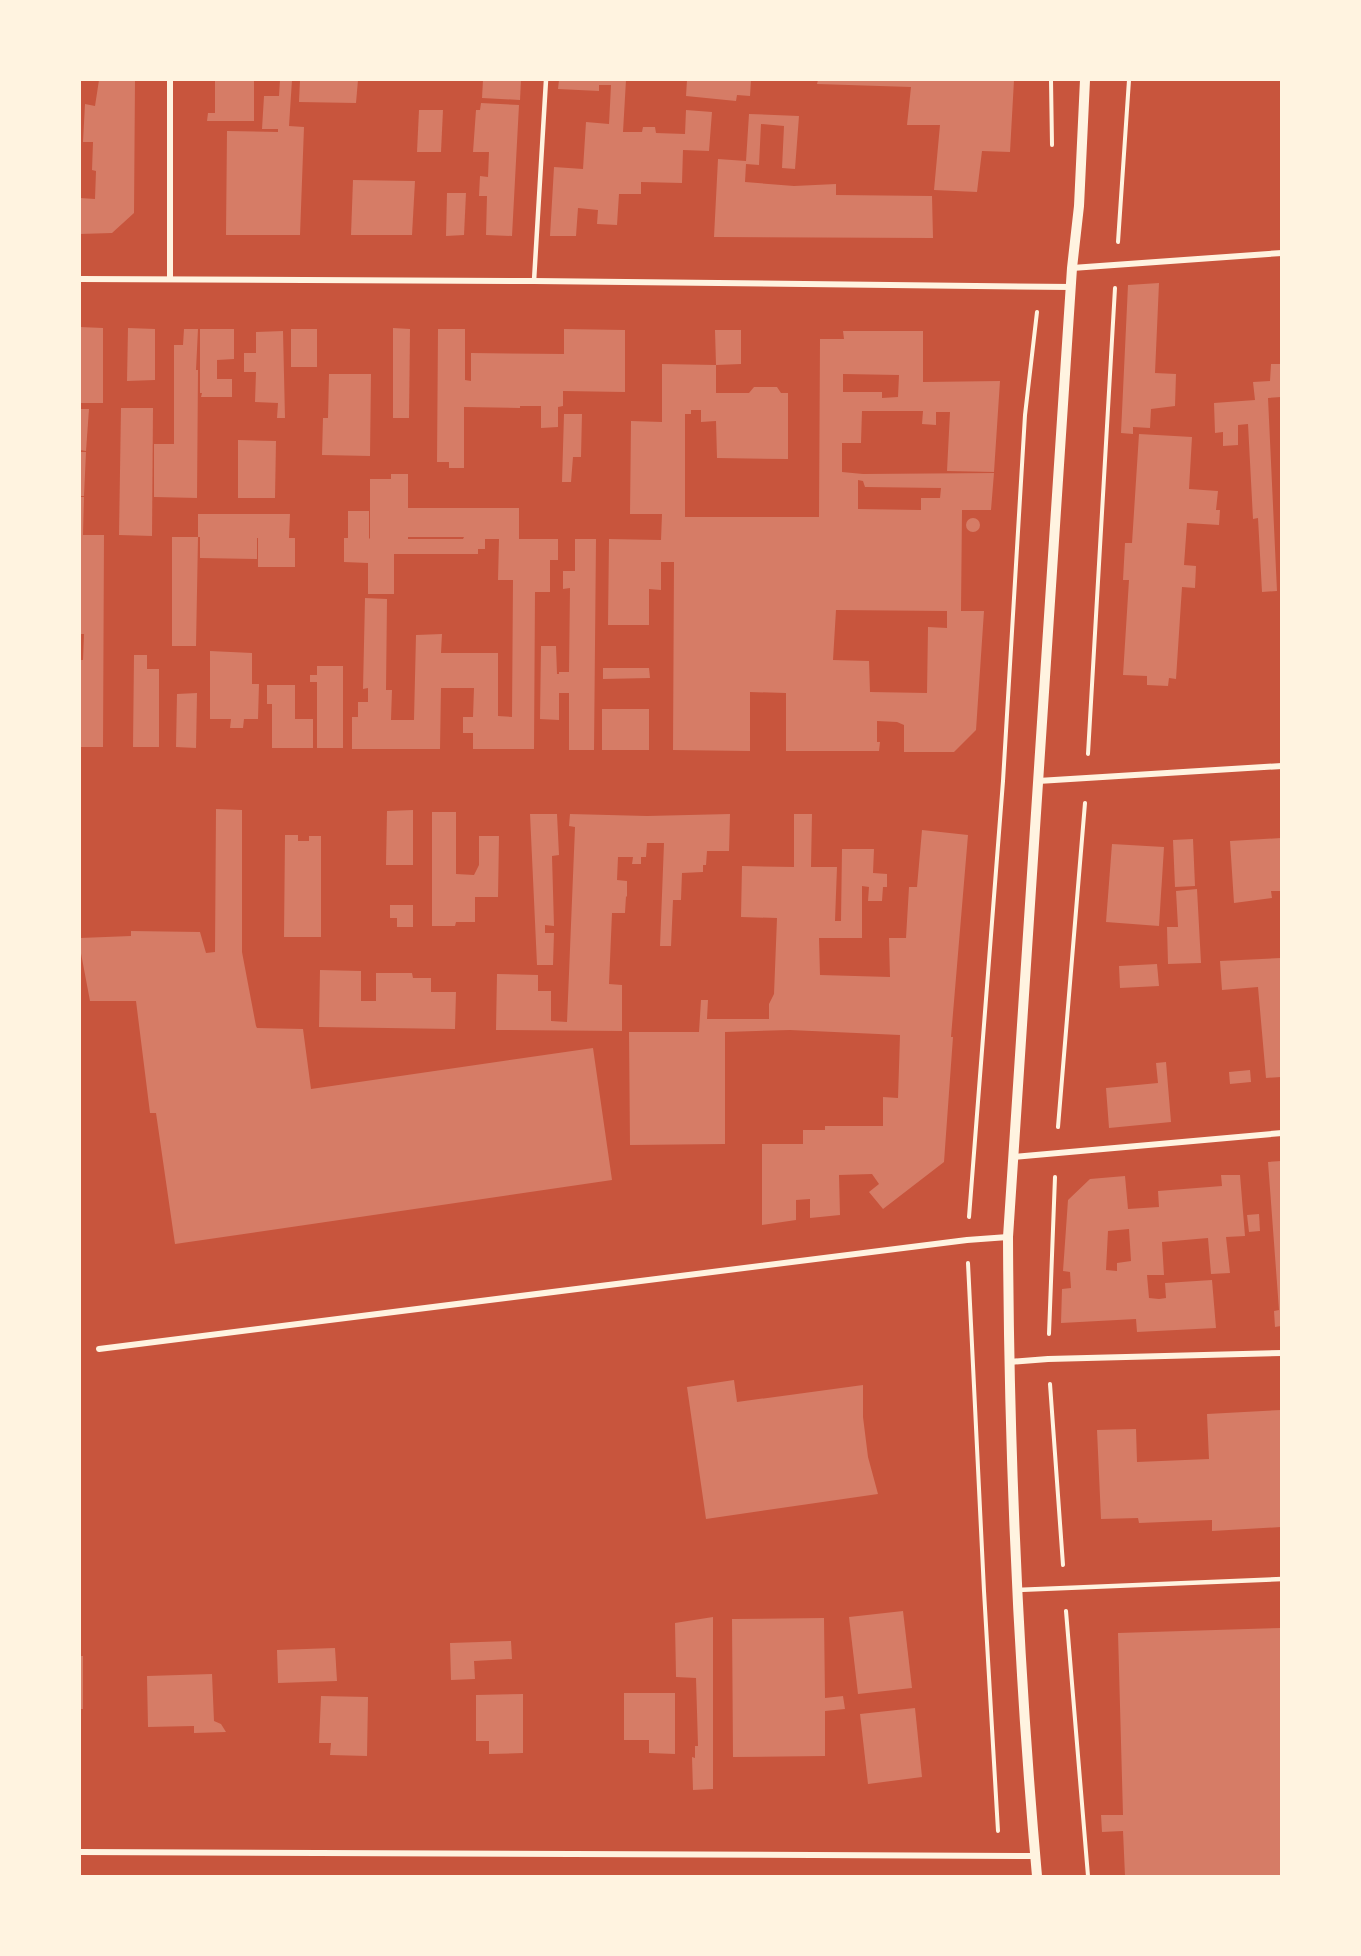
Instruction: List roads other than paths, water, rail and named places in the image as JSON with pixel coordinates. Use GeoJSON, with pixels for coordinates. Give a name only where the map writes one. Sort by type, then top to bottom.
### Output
{"type":"FeatureCollection","features":[{"type":"Feature","properties":{"kind":"street"},"geometry":{"type":"LineString","coordinates":[[170,80],[170,279]]}},
{"type":"Feature","properties":{"kind":"street"},"geometry":{"type":"LineString","coordinates":[[1037,1876],[1017,1590],[1009,1362],[1008,1237],[1085,80]]}},
{"type":"Feature","properties":{"kind":"street"},"geometry":{"type":"LineString","coordinates":[[1072,268],[1281,253]]}},
{"type":"Feature","properties":{"kind":"street"},"geometry":{"type":"LineString","coordinates":[[80,279],[1072,287]]}},
{"type":"Feature","properties":{"kind":"street"},"geometry":{"type":"LineString","coordinates":[[1038,781],[1281,766]]}},
{"type":"Feature","properties":{"kind":"street"},"geometry":{"type":"LineString","coordinates":[[1013,1157],[1281,1133]]}},
{"type":"Feature","properties":{"kind":"street"},"geometry":{"type":"LineString","coordinates":[[99,1349],[943,1243],[1008,1237]]}},
{"type":"Feature","properties":{"kind":"street"},"geometry":{"type":"LineString","coordinates":[[1009,1362],[1281,1353]]}},
{"type":"Feature","properties":{"kind":"street"},"geometry":{"type":"LineString","coordinates":[[80,1852],[1035,1856]]}},
{"type":"Feature","properties":{"kind":"lane"},"geometry":{"type":"LineString","coordinates":[[534,281],[546,80]]}},
{"type":"Feature","properties":{"kind":"lane"},"geometry":{"type":"LineString","coordinates":[[1017,1590],[1281,1579]]}}]}
